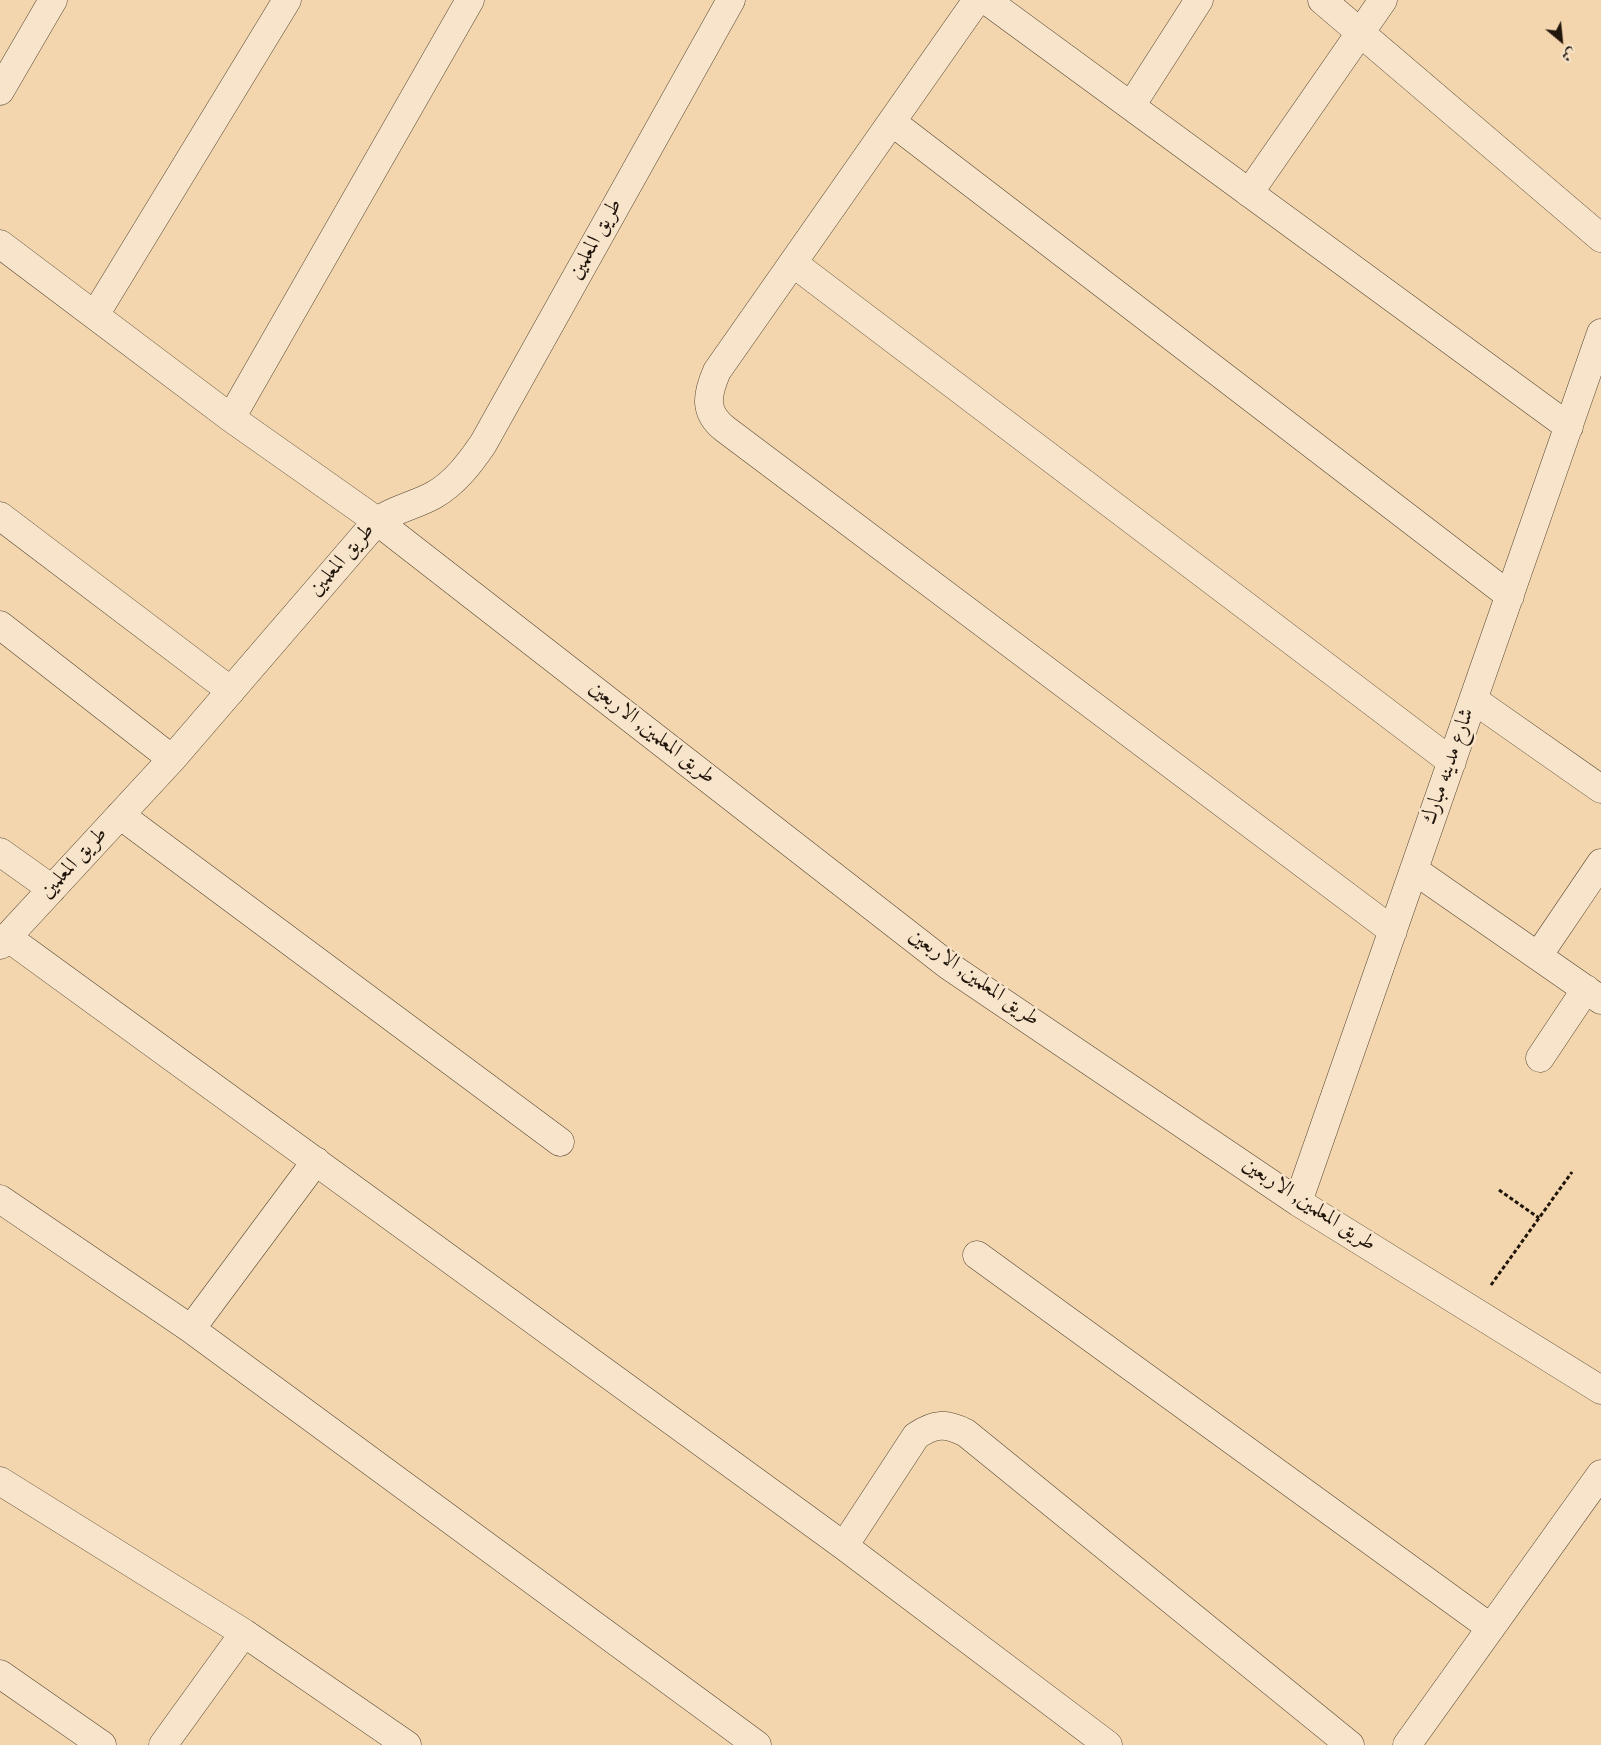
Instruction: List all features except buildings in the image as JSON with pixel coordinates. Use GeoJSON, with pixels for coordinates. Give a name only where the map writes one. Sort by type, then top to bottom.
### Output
{"type":"FeatureCollection","features":[{"type":"Feature","properties":{"kind":"street"},"geometry":{"type":"LineString","coordinates":[[0,91],[53,0]]}},
{"type":"Feature","properties":{"kind":"street"},"geometry":{"type":"LineString","coordinates":[[95,315],[286,0]]}},
{"type":"Feature","properties":{"kind":"street"},"geometry":{"type":"LineString","coordinates":[[230,418],[470,0]]}},
{"type":"Feature","properties":{"kind":"street","name":"طريق المعلمين"},"geometry":{"type":"LineString","coordinates":[[4,941],[172,759],[377,521],[435,494],[462,472],[473,458],[488,436],[730,0]]}},
{"type":"Feature","properties":{"kind":"street"},"geometry":{"type":"LineString","coordinates":[[977,0],[717,371],[709,392],[708,403],[712,414],[718,424],[1392,931]]}},
{"type":"Feature","properties":{"kind":"street"},"geometry":{"type":"LineString","coordinates":[[986,0],[1569,427]]}},
{"type":"Feature","properties":{"kind":"street"},"geometry":{"type":"LineString","coordinates":[[1131,106],[1200,0]]}},
{"type":"Feature","properties":{"kind":"street"},"geometry":{"type":"LineString","coordinates":[[1322,0],[1601,238]]}},
{"type":"Feature","properties":{"kind":"street"},"geometry":{"type":"LineString","coordinates":[[1250,193],[1383,0]]}},
{"type":"Feature","properties":{"kind":"street"},"geometry":{"type":"LineString","coordinates":[[892,122],[1510,596]]}},
{"type":"Feature","properties":{"kind":"street","name":"طريق المعلمين, الاربعين"},"geometry":{"type":"LineString","coordinates":[[0,244],[230,418],[377,521],[949,966],[1298,1202],[1473,1311],[1599,1384]]}},
{"type":"Feature","properties":{"kind":"street"},"geometry":{"type":"LineString","coordinates":[[794,263],[1452,762]]}},
{"type":"Feature","properties":{"kind":"street","name":"شارع مدينه مبارك"},"geometry":{"type":"LineString","coordinates":[[1298,1202],[1601,333]]}},
{"type":"Feature","properties":{"kind":"street"},"geometry":{"type":"LineString","coordinates":[[0,516],[231,691]]}},
{"type":"Feature","properties":{"kind":"street"},"geometry":{"type":"LineString","coordinates":[[0,625],[172,759]]}},
{"type":"Feature","properties":{"kind":"street"},"geometry":{"type":"LineString","coordinates":[[1474,700],[1601,788]]}},
{"type":"Feature","properties":{"kind":"street"},"geometry":{"type":"LineString","coordinates":[[120,815],[560,1142]]}},
{"type":"Feature","properties":{"kind":"street"},"geometry":{"type":"LineString","coordinates":[[0,852],[52,889]]}},
{"type":"Feature","properties":{"kind":"street"},"geometry":{"type":"LineString","coordinates":[[1538,956],[1601,863]]}},
{"type":"Feature","properties":{"kind":"street"},"geometry":{"type":"LineString","coordinates":[[1414,870],[1594,995],[1540,1058]]}},
{"type":"Feature","properties":{"kind":"street"},"geometry":{"type":"LineString","coordinates":[[4,941],[316,1161],[844,1546],[1108,1745]]}},
{"type":"Feature","properties":{"kind":"street"},"geometry":{"type":"LineString","coordinates":[[191,1329],[316,1161]]}},
{"type":"Feature","properties":{"kind":"street"},"geometry":{"type":"LineString","coordinates":[[0,1199],[191,1329],[757,1745]]}},
{"type":"Feature","properties":{"kind":"street"},"geometry":{"type":"LineString","coordinates":[[977,1255],[1491,1628]]}},
{"type":"Feature","properties":{"kind":"street"},"geometry":{"type":"LineString","coordinates":[[844,1546],[916,1436],[927,1429],[940,1425],[954,1427],[966,1433],[1350,1745]]}},
{"type":"Feature","properties":{"kind":"street"},"geometry":{"type":"LineString","coordinates":[[1407,1745],[1601,1474]]}},
{"type":"Feature","properties":{"kind":"street"},"geometry":{"type":"LineString","coordinates":[[0,1482],[244,1632],[407,1745]]}},
{"type":"Feature","properties":{"kind":"street"},"geometry":{"type":"LineString","coordinates":[[163,1745],[244,1632]]}},
{"type":"Feature","properties":{"kind":"street"},"geometry":{"type":"LineString","coordinates":[[0,1674],[102,1745]]}},
{"type":"Feature","properties":{"kind":"path"},"geometry":{"type":"LineString","coordinates":[[1473,1311],[1572,1172]]}},
{"type":"Feature","properties":{"kind":"path"},"geometry":{"type":"LineString","coordinates":[[1499,1190],[1539,1218]]}}]}
